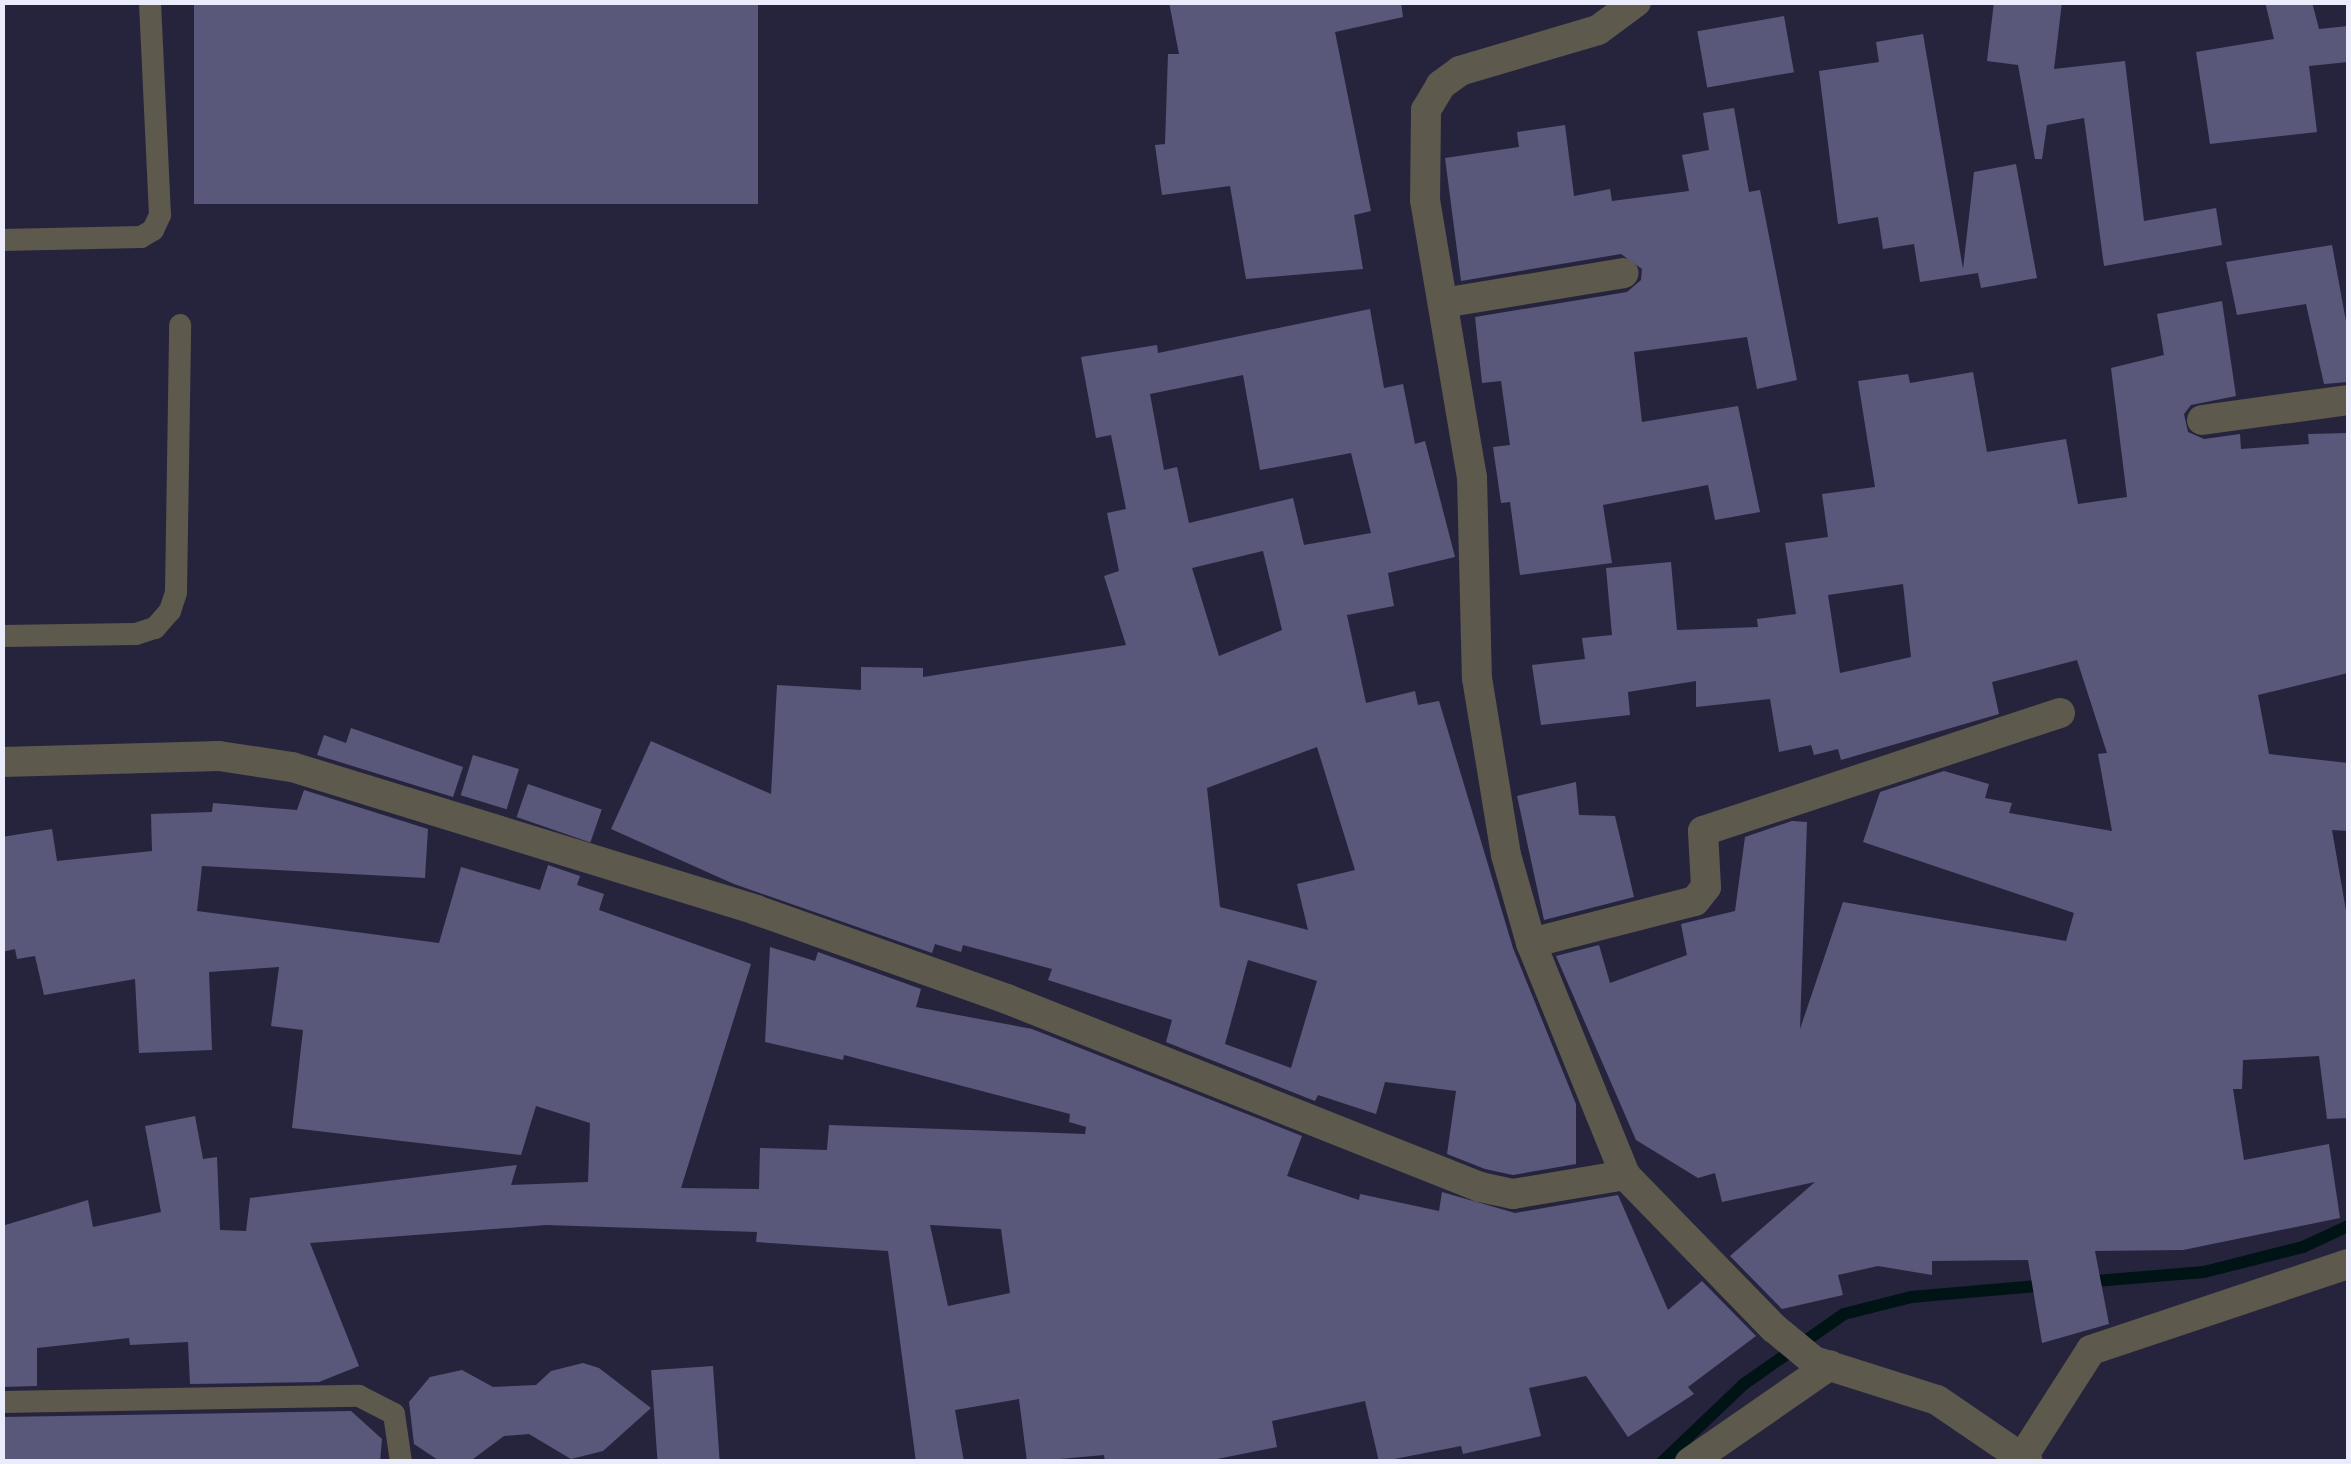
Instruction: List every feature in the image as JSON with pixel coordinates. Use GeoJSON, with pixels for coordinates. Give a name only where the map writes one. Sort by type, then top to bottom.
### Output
{"type":"FeatureCollection","features":[{"type":"Feature","properties":{"kind":"street"},"geometry":{"type":"LineString","coordinates":[[1636,2],[1598,30],[1460,71],[1441,84],[1426,110],[1423,148],[1442,303],[1472,477],[1477,678],[1489,780],[1531,943],[1625,1175],[1774,1328],[1822,1363],[1937,1400],[2025,1460],[2092,1350],[2348,1264]]}},
{"type":"Feature","properties":{"kind":"street"},"geometry":{"type":"LineString","coordinates":[[1442,303],[1624,273]]}},
{"type":"Feature","properties":{"kind":"street"},"geometry":{"type":"LineString","coordinates":[[2202,420],[2348,400]]}},
{"type":"Feature","properties":{"kind":"street"},"geometry":{"type":"LineString","coordinates":[[1531,943],[1695,902],[1706,886],[1704,831],[2060,714]]}},
{"type":"Feature","properties":{"kind":"street"},"geometry":{"type":"LineString","coordinates":[[2,762],[219,756],[292,766],[864,948],[1480,1188],[1514,1194],[1625,1175]]}},
{"type":"Feature","properties":{"kind":"street"},"geometry":{"type":"LineString","coordinates":[[1690,1462],[1822,1363]]}},
{"type":"Feature","properties":{"kind":"lane"},"geometry":{"type":"LineString","coordinates":[[2,240],[141,237],[153,230],[160,215],[150,2]]}},
{"type":"Feature","properties":{"kind":"lane"},"geometry":{"type":"LineString","coordinates":[[2,636],[136,634],[155,628],[170,611],[176,592],[180,325]]}},
{"type":"Feature","properties":{"kind":"lane"},"geometry":{"type":"LineString","coordinates":[[2,1402],[359,1396],[394,1414],[400,1462]]}},
{"type":"Feature","properties":{"kind":"building"},"geometry":{"type":"Polygon","coordinates":[[[194,2],[758,2],[758,204],[194,204],[194,2]]]}},
{"type":"Feature","properties":{"kind":"building"},"geometry":{"type":"Polygon","coordinates":[[[1169,2],[1401,2],[1403,17],[1335,32],[1371,211],[1354,215],[1363,269],[1246,279],[1230,186],[1162,195],[1155,145],[1165,144],[1168,54],[1179,54],[1169,2]]]}},
{"type":"Feature","properties":{"kind":"building"},"geometry":{"type":"Polygon","coordinates":[[[1994,2],[2062,2],[2054,69],[2125,61],[2144,221],[2216,208],[2222,245],[2104,266],[2084,118],[2047,125],[2042,159],[2035,159],[2018,65],[1987,61],[1994,2]]]}},
{"type":"Feature","properties":{"kind":"building"},"geometry":{"type":"Polygon","coordinates":[[[2265,2],[2312,2],[2319,29],[2348,26],[2348,62],[2309,66],[2317,132],[2210,144],[2196,52],[2274,39],[2265,2]]]}},
{"type":"Feature","properties":{"kind":"building"},"geometry":{"type":"Polygon","coordinates":[[[1784,16],[1794,72],[1707,87],[1697,31],[1784,16]]]}},
{"type":"Feature","properties":{"kind":"building"},"geometry":{"type":"Polygon","coordinates":[[[1923,34],[1963,269],[1974,172],[2016,164],[2037,278],[1981,288],[1978,273],[1920,282],[1914,244],[1883,249],[1878,217],[1838,224],[1819,71],[1879,62],[1876,42],[1923,34]]]}},
{"type":"Feature","properties":{"kind":"building"},"geometry":{"type":"Polygon","coordinates":[[[1734,108],[1749,192],[1760,190],[1797,380],[1757,389],[1747,337],[1634,352],[1642,422],[1738,406],[1760,512],[1715,520],[1708,485],[1603,505],[1612,563],[1520,575],[1510,502],[1501,503],[1493,447],[1510,445],[1501,381],[1482,383],[1475,317],[1627,292],[1641,280],[1642,269],[1621,254],[1461,281],[1445,158],[1519,147],[1517,132],[1565,125],[1574,196],[1610,189],[1612,201],[1689,191],[1682,155],[1709,150],[1703,113],[1734,108]]]}},
{"type":"Feature","properties":{"kind":"building"},"geometry":{"type":"Polygon","coordinates":[[[2332,245],[2348,332],[2348,382],[2324,384],[2306,304],[2237,315],[2226,262],[2332,245]]]}},
{"type":"Feature","properties":{"kind":"building"},"geometry":{"type":"Polygon","coordinates":[[[2222,301],[2236,396],[2191,405],[2184,414],[2188,432],[2204,439],[2240,434],[2241,449],[2309,444],[2308,434],[2348,433],[2348,673],[2258,695],[2269,754],[2348,763],[2348,831],[2332,830],[2348,922],[2348,1118],[2327,1119],[2319,1056],[2243,1060],[2242,1089],[2233,1089],[2244,1160],[2329,1144],[2340,1218],[2183,1250],[2095,1251],[2109,1324],[2042,1343],[2028,1260],[1932,1261],[1932,1275],[1878,1266],[1838,1275],[1843,1295],[1782,1309],[1730,1256],[1815,1182],[1722,1202],[1715,1173],[1698,1178],[1636,1140],[1556,956],[1599,945],[1610,983],[1687,955],[1681,924],[1735,911],[1745,837],[1792,821],[1807,822],[1800,1029],[1843,902],[2066,941],[2074,913],[1863,842],[1880,792],[1944,771],[1989,784],[1985,798],[2012,803],[2009,813],[2112,831],[2098,754],[2107,753],[2077,660],[1992,682],[1999,714],[1841,760],[1838,749],[1814,755],[1811,745],[1779,752],[1770,699],[1696,707],[1696,681],[1628,692],[1630,715],[1541,725],[1532,665],[1585,659],[1582,638],[1612,635],[1606,568],[1671,562],[1677,630],[1758,627],[1757,619],[1796,614],[1785,543],[1828,537],[1822,494],[1875,487],[1858,381],[1908,374],[1910,383],[1973,372],[1987,452],[2066,439],[2078,504],[2127,497],[2111,368],[2164,355],[2157,314],[2222,301]],[[1903,584],[1828,595],[1840,673],[1911,657],[1903,584]]]}},
{"type":"Feature","properties":{"kind":"building"},"geometry":{"type":"Polygon","coordinates":[[[1370,309],[1384,388],[1403,384],[1415,444],[1425,441],[1455,557],[1388,573],[1394,606],[1347,615],[1366,703],[1415,691],[1418,705],[1439,701],[1513,948],[1576,1104],[1576,1164],[1513,1175],[1485,1169],[1447,1154],[1456,1091],[1385,1082],[1376,1114],[1318,1095],[1315,1101],[1166,1042],[1172,1020],[1048,980],[1052,969],[963,945],[961,952],[935,944],[932,953],[734,884],[611,829],[651,741],[771,794],[777,685],[861,690],[861,667],[923,668],[923,677],[1126,645],[1104,576],[1119,571],[1107,513],[1126,509],[1111,435],[1096,438],[1081,357],[1157,345],[1158,353],[1370,309]],[[1243,375],[1150,394],[1164,470],[1177,467],[1189,523],[1293,498],[1304,545],[1371,533],[1351,453],[1260,470],[1243,375]],[[1263,551],[1192,568],[1219,656],[1282,630],[1263,551]],[[1317,747],[1207,788],[1220,907],[1308,930],[1297,884],[1355,870],[1317,747]],[[1248,960],[1225,1044],[1291,1068],[1317,981],[1248,960]]]}},
{"type":"Feature","properties":{"kind":"building"},"geometry":{"type":"Polygon","coordinates":[[[351,728],[463,767],[453,797],[317,755],[324,735],[346,743],[351,728]]]}},
{"type":"Feature","properties":{"kind":"building"},"geometry":{"type":"Polygon","coordinates":[[[473,755],[519,769],[507,809],[461,795],[473,755]]]}},
{"type":"Feature","properties":{"kind":"building"},"geometry":{"type":"Polygon","coordinates":[[[1576,782],[1579,815],[1615,816],[1634,897],[1544,920],[1517,796],[1576,782]]]}},
{"type":"Feature","properties":{"kind":"building"},"geometry":{"type":"Polygon","coordinates":[[[528,784],[602,809],[590,842],[517,817],[528,784]]]}},
{"type":"Feature","properties":{"kind":"building"},"geometry":{"type":"Polygon","coordinates":[[[304,790],[428,829],[425,878],[202,866],[197,911],[439,943],[461,867],[540,890],[548,865],[580,876],[577,885],[604,894],[599,910],[751,964],[681,1188],[759,1189],[760,1148],[827,1150],[829,1125],[1085,1134],[1086,1127],[1069,1122],[1070,1114],[844,1055],[843,1060],[765,1042],[770,947],[815,961],[818,952],[921,989],[916,1007],[1032,1029],[1302,1136],[1287,1176],[1359,1200],[1360,1194],[1439,1211],[1442,1192],[1515,1213],[1618,1195],[1668,1310],[1702,1281],[1756,1336],[1688,1387],[1694,1394],[1628,1437],[1586,1376],[1529,1388],[1541,1436],[1463,1454],[1461,1446],[1379,1462],[1365,1401],[1272,1421],[1277,1447],[1202,1462],[1105,1462],[1104,1455],[1027,1462],[1019,1399],[955,1410],[964,1462],[916,1462],[888,1251],[756,1242],[757,1232],[546,1225],[310,1243],[359,1366],[319,1382],[190,1384],[188,1342],[130,1345],[129,1338],[37,1348],[37,1386],[2,1387],[2,1226],[88,1200],[93,1227],[161,1212],[145,1126],[195,1116],[203,1159],[217,1157],[220,1230],[246,1231],[250,1198],[517,1165],[511,1185],[588,1182],[590,1123],[536,1106],[521,1155],[292,1128],[303,1030],[271,1026],[279,967],[209,972],[212,1050],[139,1053],[135,979],[44,995],[35,956],[17,959],[15,949],[2,952],[2,837],[52,829],[57,861],[152,851],[151,814],[212,812],[213,803],[297,810],[304,790]],[[930,1225],[948,1306],[1010,1293],[1001,1229],[930,1225]]]}},
{"type":"Feature","properties":{"kind":"building"},"geometry":{"type":"Polygon","coordinates":[[[583,1363],[599,1368],[651,1408],[603,1451],[571,1459],[529,1434],[504,1436],[469,1462],[441,1462],[414,1444],[409,1402],[430,1377],[462,1370],[493,1387],[536,1385],[551,1371],[583,1363]]]}},
{"type":"Feature","properties":{"kind":"building"},"geometry":{"type":"Polygon","coordinates":[[[713,1366],[720,1462],[658,1462],[651,1370],[713,1366]]]}},
{"type":"Feature","properties":{"kind":"building"},"geometry":{"type":"Polygon","coordinates":[[[351,1411],[382,1439],[380,1462],[2,1462],[2,1417],[351,1411]]]}},
{"type":"Feature","properties":{"kind":"waterway"},"geometry":{"type":"LineString","coordinates":[[2084,1282],[2204,1272],[2303,1247],[2348,1226]]}},
{"type":"Feature","properties":{"kind":"waterway"},"geometry":{"type":"LineString","coordinates":[[1662,1462],[1744,1384],[1844,1314],[1911,1297],[2049,1285]]}}]}
